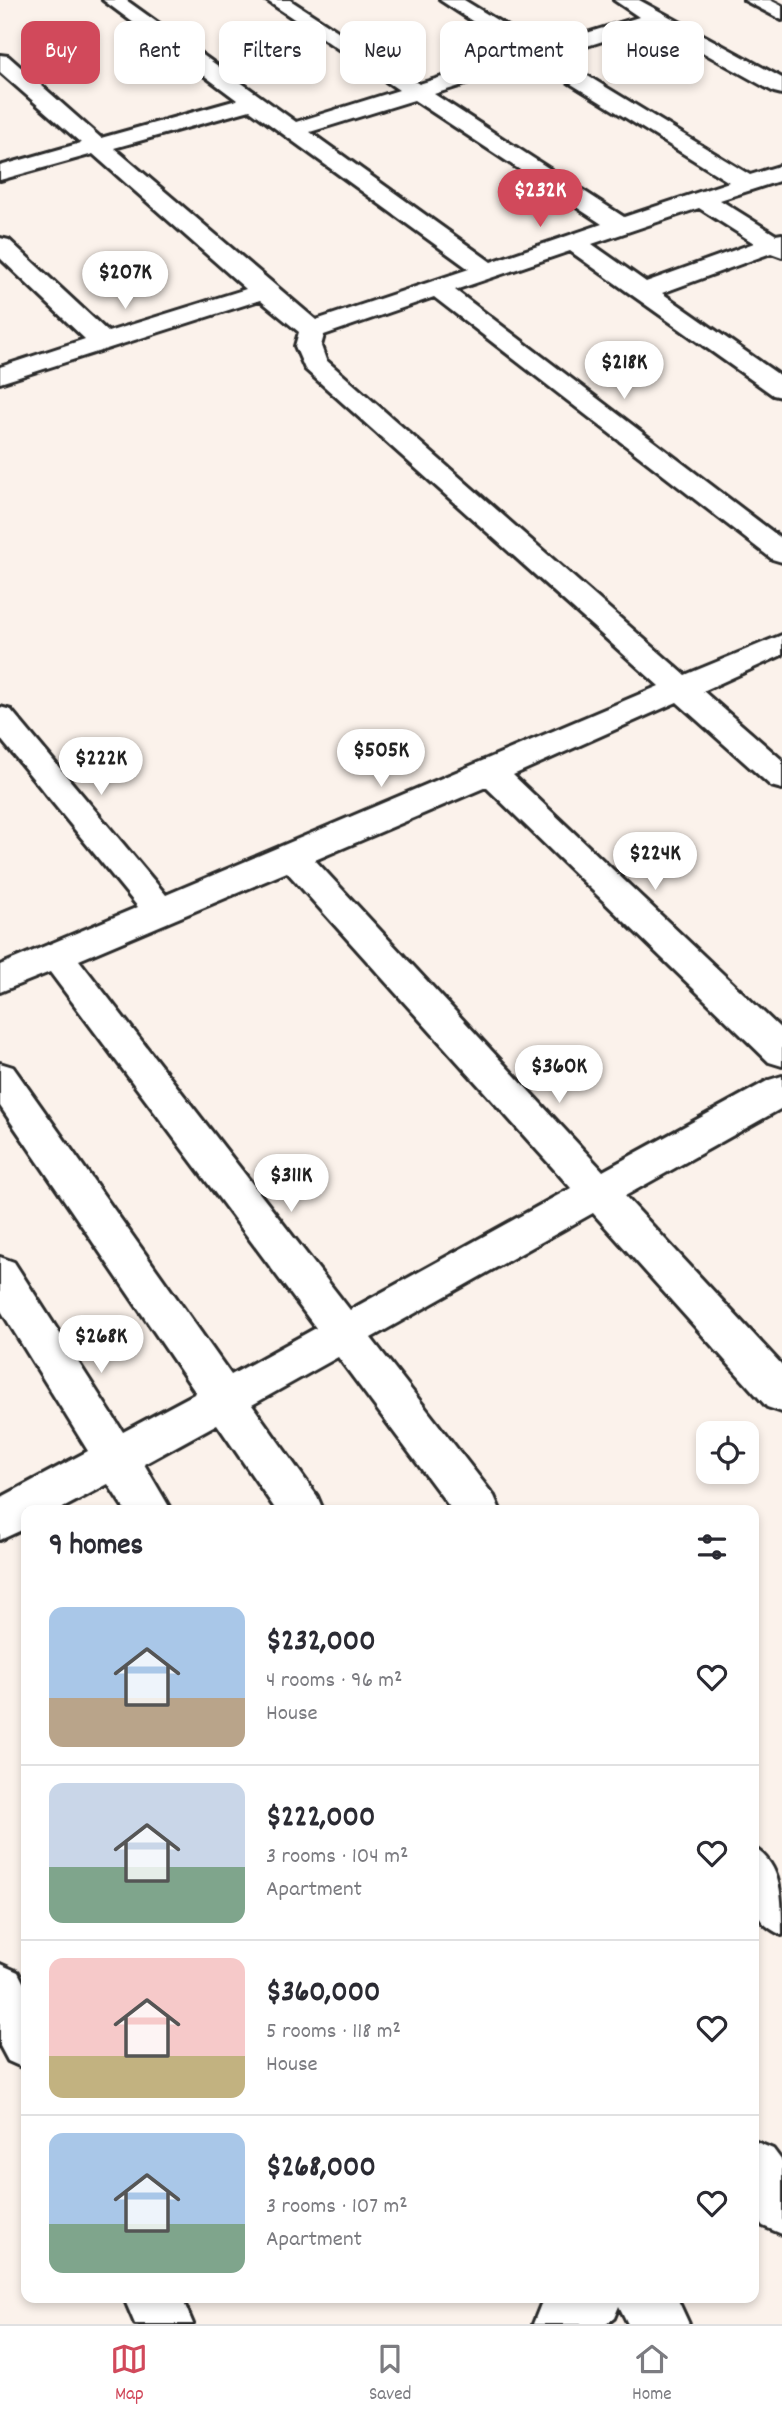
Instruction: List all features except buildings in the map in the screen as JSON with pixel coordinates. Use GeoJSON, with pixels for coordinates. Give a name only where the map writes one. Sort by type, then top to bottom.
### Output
{"type":"FeatureCollection","features":[{"type":"Feature","properties":{"kind":"street"},"geometry":{"type":"LineString","coordinates":[[113,0],[488,271]]}},
{"type":"Feature","properties":{"kind":"street"},"geometry":{"type":"LineString","coordinates":[[276,0],[621,226]]}},
{"type":"Feature","properties":{"kind":"street"},"geometry":{"type":"LineString","coordinates":[[450,0],[484,21]]}},
{"type":"Feature","properties":{"kind":"street"},"geometry":{"type":"LineString","coordinates":[[624,0],[782,87]]}},
{"type":"Feature","properties":{"kind":"street"},"geometry":{"type":"LineString","coordinates":[[754,0],[782,15]]}},
{"type":"Feature","properties":{"kind":"street"},"geometry":{"type":"LineString","coordinates":[[588,40],[656,18]]}},
{"type":"Feature","properties":{"kind":"street"},"geometry":{"type":"LineString","coordinates":[[0,61],[312,330]]}},
{"type":"Feature","properties":{"kind":"street"},"geometry":{"type":"LineString","coordinates":[[293,130],[447,84]]}},
{"type":"Feature","properties":{"kind":"street"},"geometry":{"type":"LineString","coordinates":[[587,84],[747,183]]}},
{"type":"Feature","properties":{"kind":"street"},"geometry":{"type":"LineString","coordinates":[[0,173],[253,102]]}},
{"type":"Feature","properties":{"kind":"street"},"geometry":{"type":"LineString","coordinates":[[312,330],[782,172]]}},
{"type":"Feature","properties":{"kind":"street"},"geometry":{"type":"LineString","coordinates":[[702,199],[779,245]]}},
{"type":"Feature","properties":{"kind":"street"},"geometry":{"type":"LineString","coordinates":[[573,242],[782,389]]}},
{"type":"Feature","properties":{"kind":"street"},"geometry":{"type":"LineString","coordinates":[[0,244],[103,342]]}},
{"type":"Feature","properties":{"kind":"street"},"geometry":{"type":"LineString","coordinates":[[643,291],[779,245]]}},
{"type":"Feature","properties":{"kind":"street"},"geometry":{"type":"LineString","coordinates":[[437,288],[782,553]]}},
{"type":"Feature","properties":{"kind":"street"},"geometry":{"type":"LineString","coordinates":[[0,375],[264,291]]}},
{"type":"Feature","properties":{"kind":"street"},"geometry":{"type":"LineString","coordinates":[[312,330],[308,346],[314,363],[782,778]]}},
{"type":"Feature","properties":{"kind":"street"},"geometry":{"type":"LineString","coordinates":[[0,979],[683,690],[782,644]]}},
{"type":"Feature","properties":{"kind":"street"},"geometry":{"type":"LineString","coordinates":[[0,717],[160,911]]}},
{"type":"Feature","properties":{"kind":"street"},"geometry":{"type":"LineString","coordinates":[[490,772],[782,1052]]}},
{"type":"Feature","properties":{"kind":"street"},"geometry":{"type":"LineString","coordinates":[[292,856],[782,1394]]}},
{"type":"Feature","properties":{"kind":"street"},"geometry":{"type":"LineString","coordinates":[[56,954],[474,1505]]}},
{"type":"Feature","properties":{"kind":"street"},"geometry":{"type":"LineString","coordinates":[[0,1077],[298,1505]]}},
{"type":"Feature","properties":{"kind":"street"},"geometry":{"type":"LineString","coordinates":[[27,1505],[225,1399],[782,1090]]}},
{"type":"Feature","properties":{"kind":"street"},"geometry":{"type":"LineString","coordinates":[[0,1273],[146,1505]]}},
{"type":"Feature","properties":{"kind":"street"},"geometry":{"type":"LineString","coordinates":[[0,1520],[21,1508]]}},
{"type":"Feature","properties":{"kind":"street"},"geometry":{"type":"LineString","coordinates":[[759,1880],[782,1910]]}},
{"type":"Feature","properties":{"kind":"street"},"geometry":{"type":"LineString","coordinates":[[0,1990],[21,2033]]}},
{"type":"Feature","properties":{"kind":"street"},"geometry":{"type":"LineString","coordinates":[[154,2303],[165,2324]]}},
{"type":"Feature","properties":{"kind":"street"},"geometry":{"type":"LineString","coordinates":[[561,2324],[588,2303]]}},
{"type":"Feature","properties":{"kind":"street"},"geometry":{"type":"LineString","coordinates":[[647,2303],[661,2324]]}}]}
